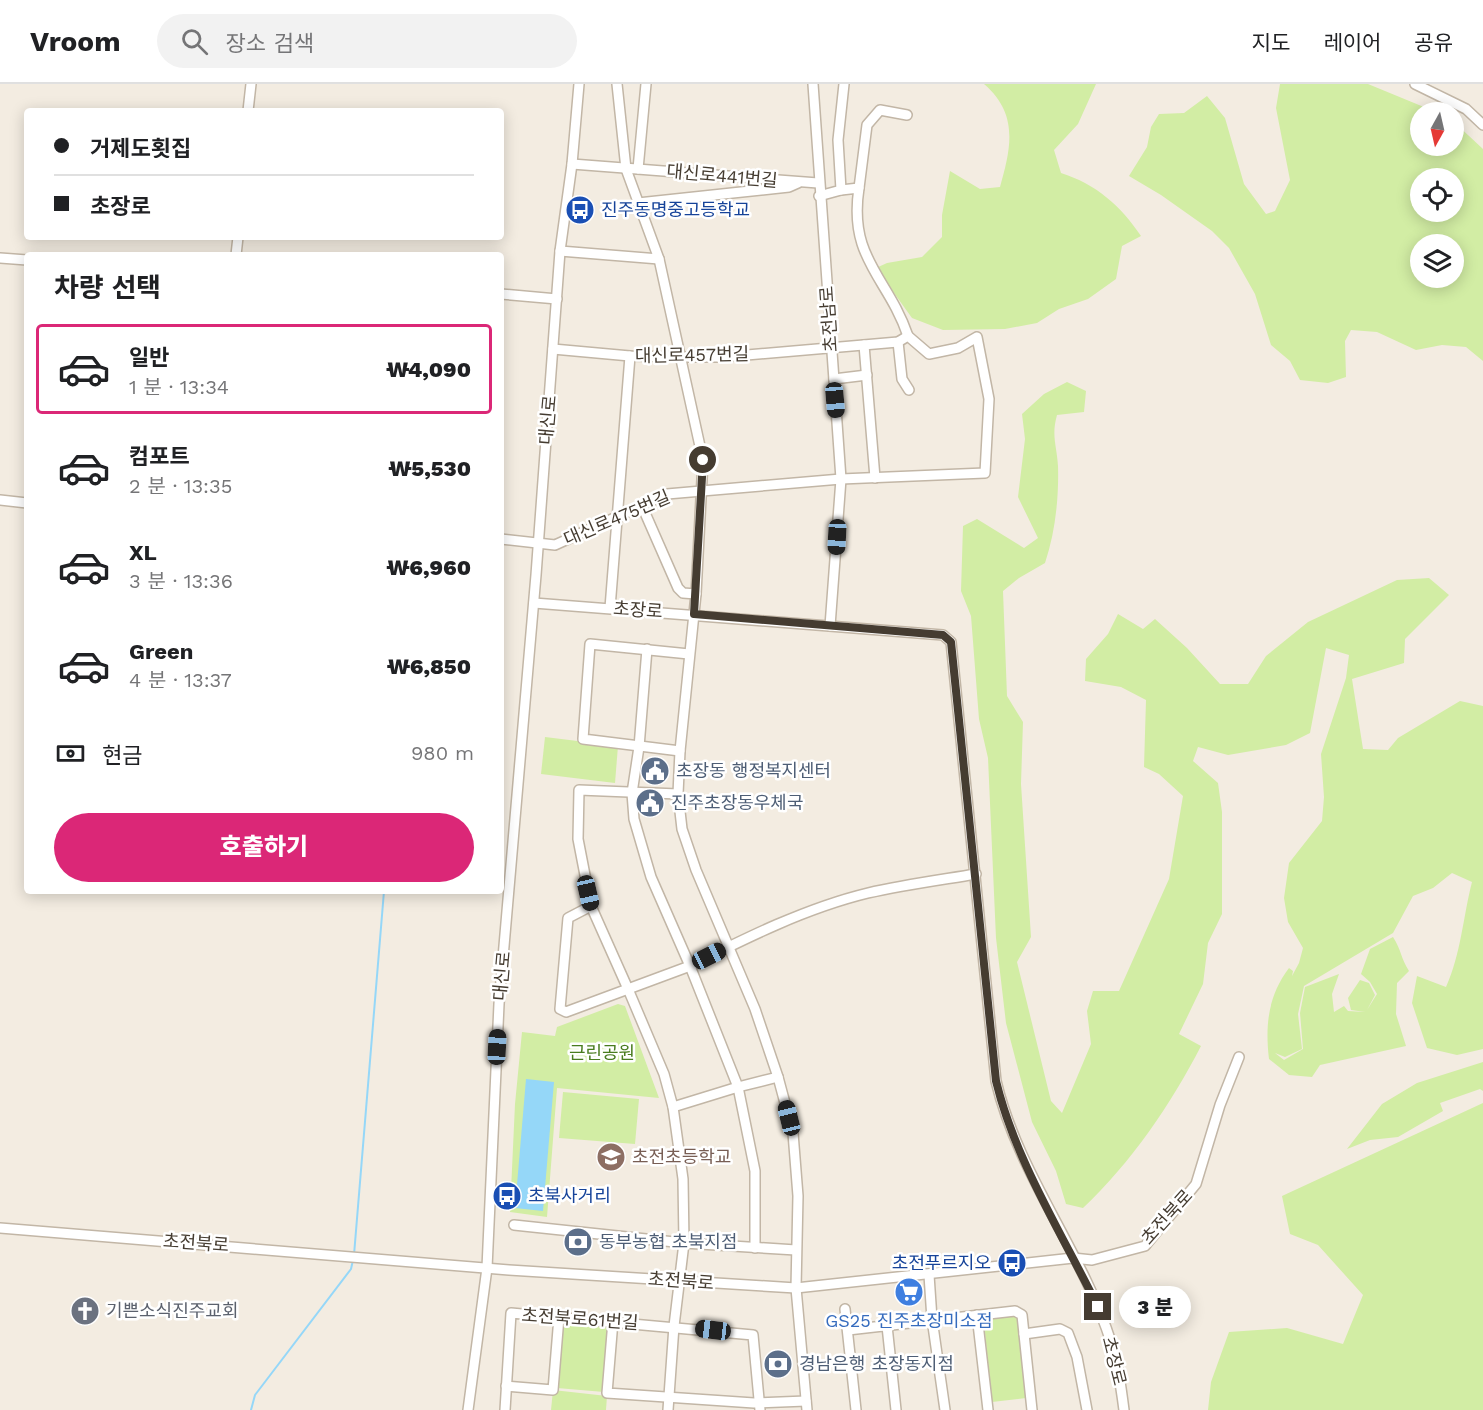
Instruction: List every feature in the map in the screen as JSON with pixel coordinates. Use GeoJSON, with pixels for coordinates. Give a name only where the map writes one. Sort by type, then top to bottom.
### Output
{"type":"FeatureCollection","features":[{"type":"Feature","properties":{"kind":"street"},"geometry":{"type":"LineString","coordinates":[[248,108],[251,84]]}},
{"type":"Feature","properties":{"kind":"street","name":"대신로"},"geometry":{"type":"LineString","coordinates":[[468,1410],[487,1268],[499,1004],[534,603],[560,251],[572,164],[579,84]]}},
{"type":"Feature","properties":{"kind":"street"},"geometry":{"type":"LineString","coordinates":[[613,1321],[607,1393],[759,1407],[807,1406],[796,1288],[798,1196],[793,1133],[778,1077],[755,1009],[682,829],[678,794],[680,751],[696,594],[703,460],[659,259],[626,168],[617,84]]}},
{"type":"Feature","properties":{"kind":"street"},"geometry":{"type":"LineString","coordinates":[[638,169],[645,84]]}},
{"type":"Feature","properties":{"kind":"street","name":"초전남로"},"geometry":{"type":"LineString","coordinates":[[813,84],[818,183],[841,479],[830,626]]}},
{"type":"Feature","properties":{"kind":"street"},"geometry":{"type":"LineString","coordinates":[[841,190],[838,140],[844,84]]}},
{"type":"Feature","properties":{"kind":"street"},"geometry":{"type":"LineString","coordinates":[[1415,84],[1466,109],[1483,125]]}},
{"type":"Feature","properties":{"kind":"street"},"geometry":{"type":"LineString","coordinates":[[907,115],[880,110],[867,125],[856,214],[859,241],[898,310],[908,336],[898,342],[903,379],[909,390]]}},
{"type":"Feature","properties":{"kind":"street","name":"대신로441번길"},"geometry":{"type":"LineString","coordinates":[[572,164],[818,183]]}},
{"type":"Feature","properties":{"kind":"street"},"geometry":{"type":"LineString","coordinates":[[639,203],[789,187],[801,182]]}},
{"type":"Feature","properties":{"kind":"street"},"geometry":{"type":"LineString","coordinates":[[819,195],[859,188]]}},
{"type":"Feature","properties":{"kind":"street"},"geometry":{"type":"LineString","coordinates":[[560,251],[659,259]]}},
{"type":"Feature","properties":{"kind":"street"},"geometry":{"type":"LineString","coordinates":[[0,258],[24,260]]}},
{"type":"Feature","properties":{"kind":"street"},"geometry":{"type":"LineString","coordinates":[[504,294],[557,299]]}},
{"type":"Feature","properties":{"kind":"street","name":"대신로475번길"},"geometry":{"type":"LineString","coordinates":[[537,541],[555,545],[667,494],[841,479],[986,473],[989,399],[977,337],[958,348],[929,354],[908,336]]}},
{"type":"Feature","properties":{"kind":"street","name":"대신로457번길"},"geometry":{"type":"LineString","coordinates":[[554,349],[630,356],[682,357],[898,342]]}},
{"type":"Feature","properties":{"kind":"street"},"geometry":{"type":"LineString","coordinates":[[864,345],[875,478]]}},
{"type":"Feature","properties":{"kind":"street"},"geometry":{"type":"LineString","coordinates":[[610,608],[630,356]]}},
{"type":"Feature","properties":{"kind":"street"},"geometry":{"type":"LineString","coordinates":[[834,379],[867,375]]}},
{"type":"Feature","properties":{"kind":"street"},"geometry":{"type":"LineString","coordinates":[[0,500],[24,503]]}},
{"type":"Feature","properties":{"kind":"street"},"geometry":{"type":"LineString","coordinates":[[642,507],[678,588],[683,593],[696,594]]}},
{"type":"Feature","properties":{"kind":"street"},"geometry":{"type":"LineString","coordinates":[[504,539],[537,541]]}},
{"type":"Feature","properties":{"kind":"street","name":"초장로"},"geometry":{"type":"LineString","coordinates":[[534,603],[943,635],[951,642],[996,1081],[1004,1113],[1111,1342],[1124,1410]]}},
{"type":"Feature","properties":{"kind":"street"},"geometry":{"type":"LineString","coordinates":[[680,751],[583,740],[590,644],[689,654]]}},
{"type":"Feature","properties":{"kind":"street"},"geometry":{"type":"LineString","coordinates":[[647,649],[639,747],[632,792],[634,819],[651,877],[690,966],[738,1087],[755,1171],[755,1248]]}},
{"type":"Feature","properties":{"kind":"street"},"geometry":{"type":"LineString","coordinates":[[668,1410],[674,1326],[684,1243],[683,1179],[673,1107],[664,1074],[591,906],[578,839],[579,790],[678,794]]}},
{"type":"Feature","properties":{"kind":"street"},"geometry":{"type":"LineString","coordinates":[[591,906],[568,918],[560,1009],[566,1012],[690,966],[728,947],[836,902],[868,893],[976,874]]}},
{"type":"Feature","properties":{"kind":"street","name":"초전북로"},"geometry":{"type":"LineString","coordinates":[[0,1228],[354,1255],[487,1268],[796,1288],[1073,1258],[1092,1260],[1145,1246],[1196,1184],[1220,1105],[1239,1057]]}},
{"type":"Feature","properties":{"kind":"street"},"geometry":{"type":"LineString","coordinates":[[673,1107],[778,1077]]}},
{"type":"Feature","properties":{"kind":"street"},"geometry":{"type":"LineString","coordinates":[[514,1225],[684,1243],[796,1250]]}},
{"type":"Feature","properties":{"kind":"street"},"geometry":{"type":"LineString","coordinates":[[929,1275],[932,1319],[945,1410]]}},
{"type":"Feature","properties":{"kind":"street"},"geometry":{"type":"LineString","coordinates":[[845,1309],[856,1410]]}},
{"type":"Feature","properties":{"kind":"street"},"geometry":{"type":"LineString","coordinates":[[848,1330],[1015,1311],[1022,1315],[1032,1410]]}},
{"type":"Feature","properties":{"kind":"street","name":"초전북로61번길"},"geometry":{"type":"LineString","coordinates":[[505,1410],[511,1314],[674,1326],[753,1335],[759,1407]]}},
{"type":"Feature","properties":{"kind":"street"},"geometry":{"type":"LineString","coordinates":[[977,1315],[988,1410]]}},
{"type":"Feature","properties":{"kind":"street"},"geometry":{"type":"LineString","coordinates":[[506,1386],[553,1390],[560,1317]]}},
{"type":"Feature","properties":{"kind":"street"},"geometry":{"type":"LineString","coordinates":[[887,1326],[896,1410]]}},
{"type":"Feature","properties":{"kind":"street"},"geometry":{"type":"LineString","coordinates":[[1024,1334],[1060,1329],[1068,1333],[1077,1357],[1087,1410]]}},
{"type":"Feature","properties":{"kind":"green space"},"geometry":{"type":"Polygon","coordinates":[[[984,84],[1096,84],[1078,124],[1054,150],[1061,173],[1085,183],[1107,197],[1141,236],[1122,246],[1116,279],[1088,299],[1059,309],[1037,323],[1005,329],[943,330],[912,318],[876,268],[887,263],[922,257],[942,237],[942,215],[950,171],[980,189],[1000,187],[1009,145],[1007,119],[1003,107],[984,84]]]}},
{"type":"Feature","properties":{"kind":"green space"},"geometry":{"type":"Polygon","coordinates":[[[1280,84],[1368,84],[1412,102],[1410,156],[1464,156],[1464,131],[1483,149],[1483,361],[1466,347],[1442,345],[1416,350],[1377,332],[1351,330],[1345,341],[1346,377],[1328,383],[1300,380],[1290,361],[1271,345],[1255,294],[1229,248],[1212,231],[1161,195],[1129,176],[1147,147],[1151,127],[1159,114],[1184,113],[1207,96],[1225,118],[1244,184],[1266,214],[1275,211],[1290,180],[1276,108],[1280,84]]]}},
{"type":"Feature","properties":{"kind":"green space"},"geometry":{"type":"Polygon","coordinates":[[[1067,382],[1086,391],[1084,412],[1057,415],[1055,422],[1058,491],[1054,528],[1045,563],[1019,578],[1003,591],[1007,696],[1023,722],[1021,784],[1031,937],[1017,962],[1051,1101],[1062,1113],[1091,1044],[1087,1011],[1093,991],[1119,991],[1169,879],[1183,796],[1159,774],[1144,767],[1146,700],[1121,687],[1085,681],[1086,659],[1108,634],[1118,614],[1143,629],[1155,619],[1187,648],[1220,684],[1248,684],[1266,656],[1308,622],[1397,580],[1429,578],[1449,595],[1405,639],[1404,663],[1352,679],[1363,749],[1388,750],[1398,738],[1460,701],[1483,706],[1483,1049],[1457,1055],[1427,1048],[1412,1003],[1417,976],[1446,987],[1455,962],[1472,882],[1452,873],[1433,888],[1413,896],[1393,933],[1304,986],[1298,1014],[1302,1049],[1285,1057],[1275,1053],[1284,1060],[1303,1049],[1300,1013],[1305,987],[1339,974],[1332,994],[1334,1012],[1344,1006],[1348,1011],[1365,1012],[1351,1010],[1348,998],[1360,980],[1369,983],[1375,995],[1367,1010],[1377,994],[1370,982],[1361,974],[1370,949],[1393,937],[1409,971],[1397,983],[1396,1014],[1406,1046],[1320,1065],[1312,1077],[1289,1075],[1269,1059],[1267,1034],[1272,1000],[1289,968],[1293,971],[1292,976],[1303,948],[1288,922],[1284,898],[1289,863],[1322,821],[1324,797],[1321,754],[1346,678],[1349,655],[1326,648],[1310,733],[1286,745],[1228,755],[1198,747],[1193,761],[1218,783],[1222,812],[1222,914],[1208,943],[1203,984],[1179,1034],[1201,1046],[1149,1132],[1117,1172],[1083,1208],[1066,1204],[1056,1171],[1032,1122],[1006,1023],[996,938],[988,758],[979,719],[971,616],[961,591],[963,526],[977,519],[1024,548],[1038,538],[1018,497],[1025,439],[1022,414],[1044,394],[1067,382]]]}},
{"type":"Feature","properties":{"kind":"green space"},"geometry":{"type":"Polygon","coordinates":[[[545,737],[618,746],[615,783],[541,774],[545,737]]]}},
{"type":"Feature","properties":{"kind":"green space","name":"근린공원"},"geometry":{"type":"Polygon","coordinates":[[[618,1004],[625,1006],[659,1098],[557,1088],[547,1217],[510,1212],[515,1104],[522,1032],[555,1036],[557,1027],[618,1004]]]}},
{"type":"Feature","properties":{"kind":"green space"},"geometry":{"type":"Polygon","coordinates":[[[1483,1062],[1483,1091],[1480,1089],[1440,1103],[1443,1111],[1398,1137],[1370,1140],[1347,1149],[1382,1104],[1417,1083],[1483,1062]]]}},
{"type":"Feature","properties":{"kind":"green space"},"geometry":{"type":"Polygon","coordinates":[[[563,1092],[639,1099],[635,1144],[559,1138],[563,1092]]]}},
{"type":"Feature","properties":{"kind":"green space"},"geometry":{"type":"Polygon","coordinates":[[[1483,1103],[1483,1410],[1208,1410],[1211,1382],[1229,1332],[1287,1328],[1343,1344],[1363,1295],[1318,1245],[1290,1234],[1282,1196],[1483,1103]]]}},
{"type":"Feature","properties":{"kind":"green space"},"geometry":{"type":"Polygon","coordinates":[[[1014,1316],[1018,1318],[1026,1398],[992,1402],[984,1323],[986,1320],[1014,1316]]]}},
{"type":"Feature","properties":{"kind":"green space"},"geometry":{"type":"Polygon","coordinates":[[[563,1321],[609,1324],[604,1392],[557,1388],[563,1321]]]}},
{"type":"Feature","properties":{"kind":"green space"},"geometry":{"type":"Polygon","coordinates":[[[553,1390],[607,1396],[606,1410],[551,1410],[553,1390]]]}},
{"type":"Feature","properties":{"kind":"water"},"geometry":{"type":"Polygon","coordinates":[[[526,1079],[554,1082],[543,1211],[515,1208],[526,1079]]]}},
{"type":"Feature","properties":{"kind":"waterway"},"geometry":{"type":"LineString","coordinates":[[354,1255],[384,894]]}},
{"type":"Feature","properties":{"kind":"waterway"},"geometry":{"type":"LineString","coordinates":[[251,1410],[255,1395],[351,1269],[353,1260]]}},
{"type":"Feature","properties":{"kind":"place","name":"진주동명중고등학교"},"geometry":{"type":"Point","coordinates":[580,210]}},
{"type":"Feature","properties":{"kind":"place","name":"초장동 행정복지센터"},"geometry":{"type":"Point","coordinates":[655,771]}},
{"type":"Feature","properties":{"kind":"place","name":"진주초장동우체국"},"geometry":{"type":"Point","coordinates":[650,803]}},
{"type":"Feature","properties":{"kind":"place","name":"초전초등학교"},"geometry":{"type":"Point","coordinates":[611,1157]}},
{"type":"Feature","properties":{"kind":"place","name":"초북사거리"},"geometry":{"type":"Point","coordinates":[507,1196]}},
{"type":"Feature","properties":{"kind":"place","name":"동부농협 초북지점"},"geometry":{"type":"Point","coordinates":[578,1242]}},
{"type":"Feature","properties":{"kind":"place","name":"초전푸르지오"},"geometry":{"type":"Point","coordinates":[1012,1263]}},
{"type":"Feature","properties":{"kind":"place","name":"GS25 진주초장미소점"},"geometry":{"type":"Point","coordinates":[909,1292]}},
{"type":"Feature","properties":{"kind":"place","name":"기쁜소식진주교회"},"geometry":{"type":"Point","coordinates":[85,1311]}},
{"type":"Feature","properties":{"kind":"place","name":"경남은행 초장동지점"},"geometry":{"type":"Point","coordinates":[778,1364]}},
{"type":"Feature","properties":{"kind":"route"},"geometry":{"type":"LineString","coordinates":[[703,460],[694,614],[943,635],[951,642],[996,1081],[1004,1113],[1016,1143],[1098,1307]]}}]}
